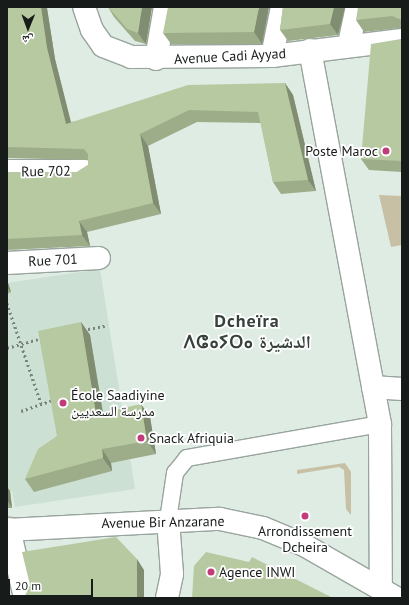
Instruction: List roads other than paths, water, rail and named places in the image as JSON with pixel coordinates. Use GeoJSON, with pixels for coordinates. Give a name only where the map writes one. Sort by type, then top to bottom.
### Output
{"type":"FeatureCollection","features":[{"type":"Feature","properties":{"kind":"street","name":"Avenue Cadi Ayyad"},"geometry":{"type":"LineString","coordinates":[[84,7],[92,30],[103,46],[116,53],[156,59],[272,56],[349,44],[402,40]]}},
{"type":"Feature","properties":{"kind":"street"},"geometry":{"type":"LineString","coordinates":[[156,59],[165,7]]}},
{"type":"Feature","properties":{"kind":"street"},"geometry":{"type":"LineString","coordinates":[[272,56],[282,7]]}},
{"type":"Feature","properties":{"kind":"street"},"geometry":{"type":"LineString","coordinates":[[349,44],[357,7]]}},
{"type":"Feature","properties":{"kind":"street"},"geometry":{"type":"LineString","coordinates":[[310,50],[380,424],[388,593]]}},
{"type":"Feature","properties":{"kind":"street","name":"Rue 702"},"geometry":{"type":"LineString","coordinates":[[7,171],[85,170]]}},
{"type":"Feature","properties":{"kind":"street","name":"Rue 701"},"geometry":{"type":"LineString","coordinates":[[7,263],[99,258]]}},
{"type":"Feature","properties":{"kind":"street"},"geometry":{"type":"LineString","coordinates":[[373,387],[402,389]]}},
{"type":"Feature","properties":{"kind":"street","name":"Avenue Bir Anzarane"},"geometry":{"type":"LineString","coordinates":[[8,530],[168,520],[220,519],[263,528],[304,545],[388,593]]}},
{"type":"Feature","properties":{"kind":"street"},"geometry":{"type":"LineString","coordinates":[[167,598],[172,574],[168,520]]}},
{"type":"Feature","properties":{"kind":"street"},"geometry":{"type":"LineString","coordinates":[[8,530],[25,598]]}},
{"type":"Feature","properties":{"kind":"lane"},"geometry":{"type":"LineString","coordinates":[[168,520],[175,473],[187,458],[380,424]]}},
{"type":"Feature","properties":{"kind":"place","name":"Poste Maroc"},"geometry":{"type":"Point","coordinates":[386,151]}},
{"type":"Feature","properties":{"kind":"place","name":"École Saadiyine مدرسة السعديين"},"geometry":{"type":"Point","coordinates":[63,403]}},
{"type":"Feature","properties":{"kind":"place","name":"Snack Afriquia"},"geometry":{"type":"Point","coordinates":[141,438]}},
{"type":"Feature","properties":{"kind":"place","name":"Arrondissement Dcheira"},"geometry":{"type":"Point","coordinates":[305,516]}},
{"type":"Feature","properties":{"kind":"place","name":"Agence INWI"},"geometry":{"type":"Point","coordinates":[211,572]}},
{"type":"Feature","properties":{"kind":"district","name":"Dcheïra ⴷⵛⴰⵢⵔⴰ الدشيرة"},"geometry":{"type":"Point","coordinates":[247,332]}}]}
